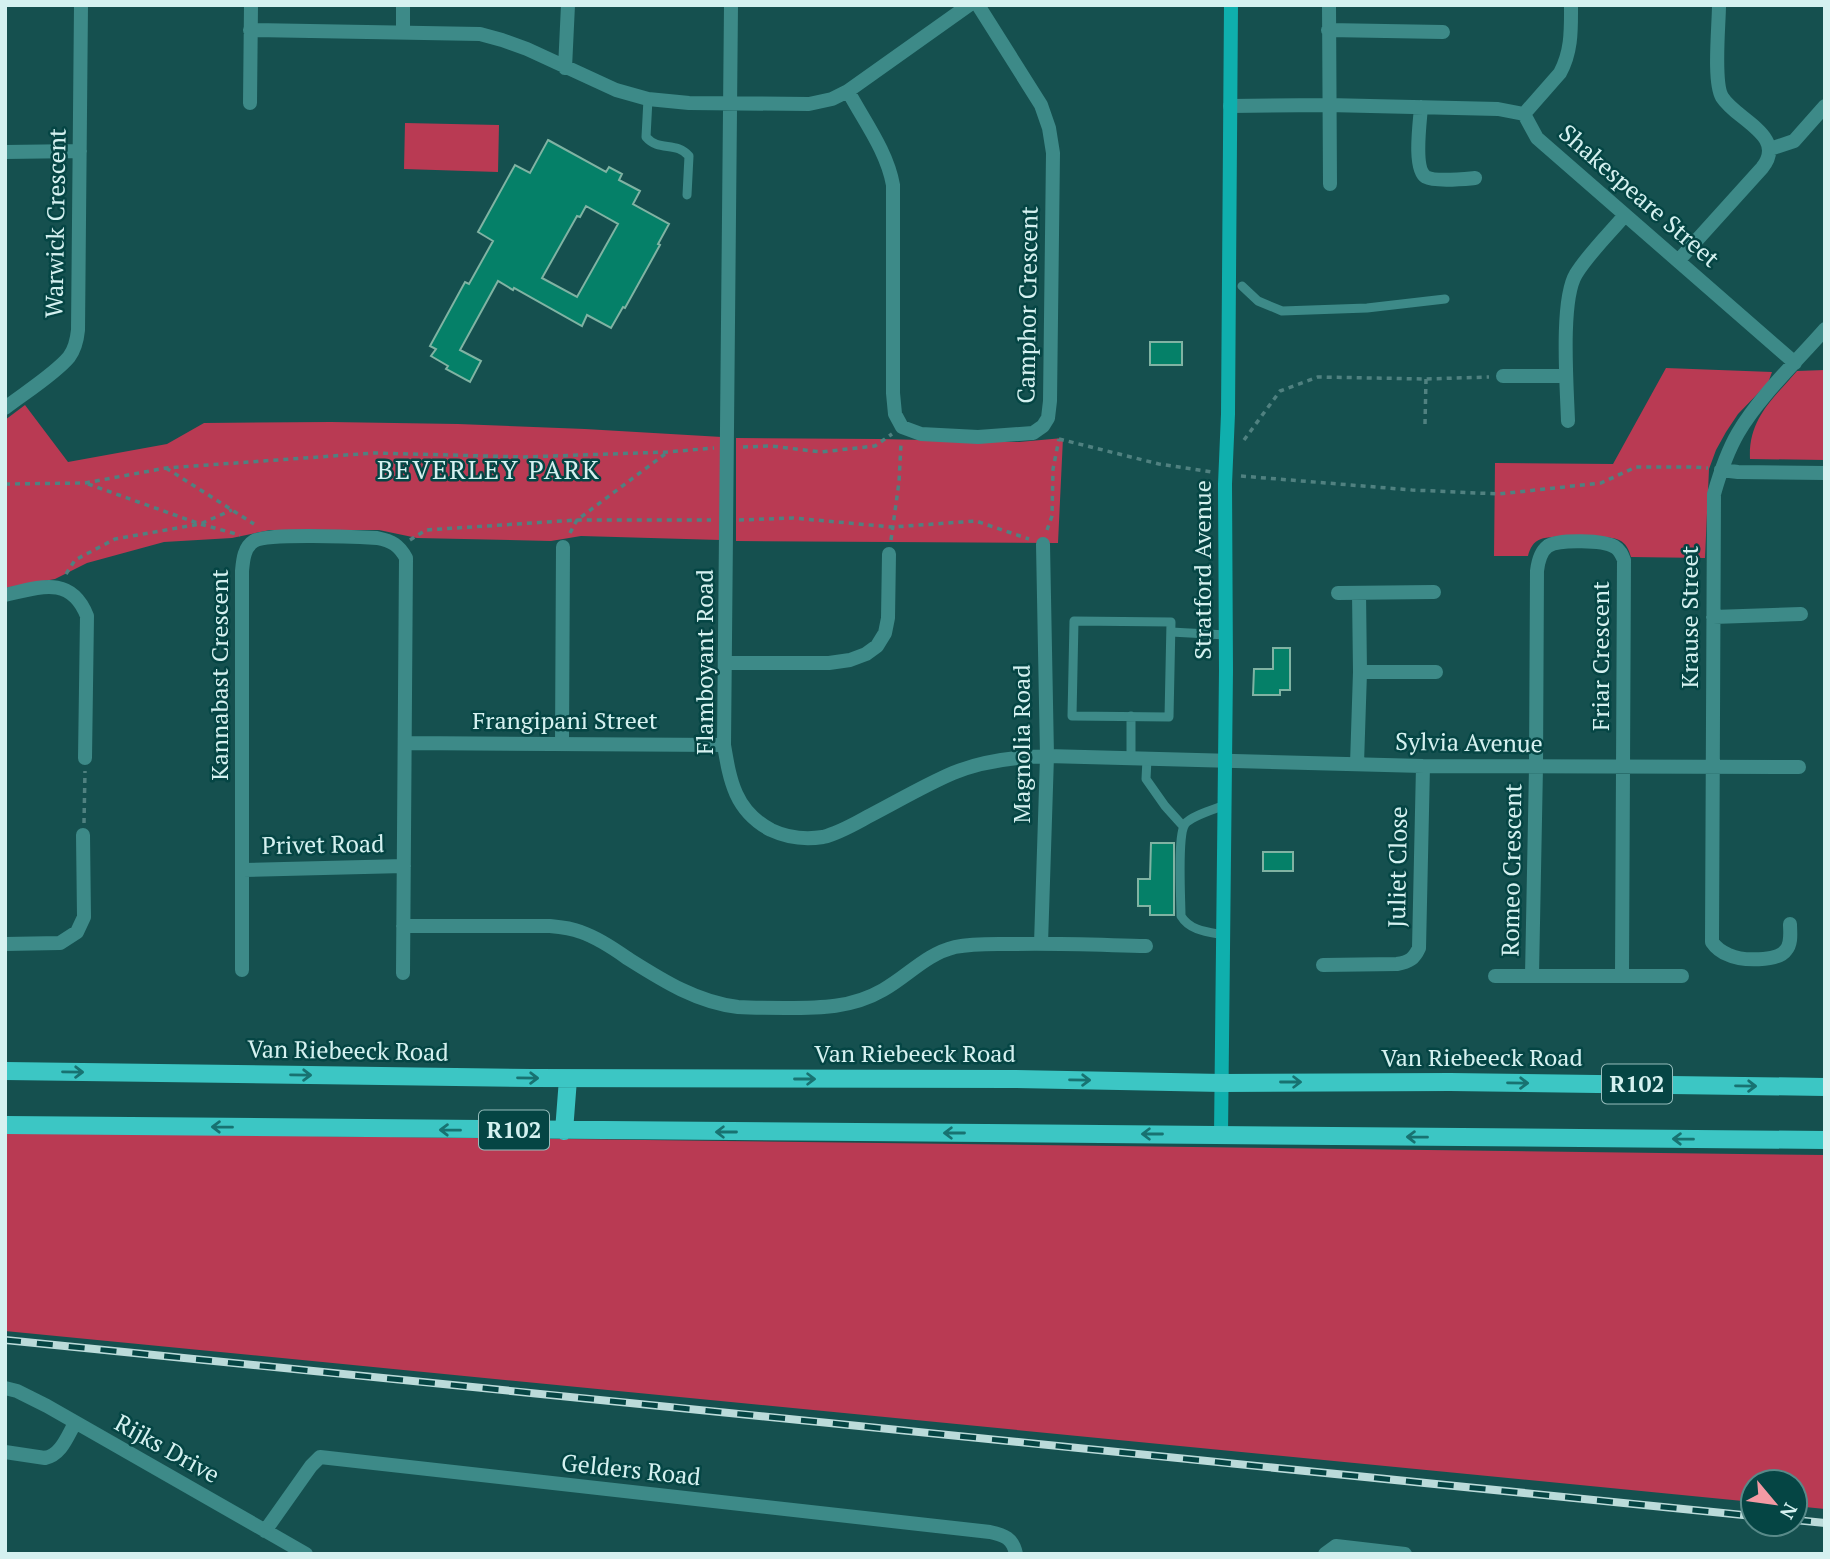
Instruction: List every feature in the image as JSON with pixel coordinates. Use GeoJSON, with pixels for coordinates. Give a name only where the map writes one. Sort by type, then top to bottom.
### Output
{"type":"FeatureCollection","features":[{"type":"Feature","properties":{"kind":"main road","name":"Van Riebeeck Road"},"geometry":{"type":"LineString","coordinates":[[5,1071],[568,1079],[1012,1079],[1825,1087]]}},
{"type":"Feature","properties":{"kind":"main road"},"geometry":{"type":"LineString","coordinates":[[564,1130],[568,1079]]}},
{"type":"Feature","properties":{"kind":"main road","name":"R102"},"geometry":{"type":"LineString","coordinates":[[5,1125],[1825,1140]]}},
{"type":"Feature","properties":{"kind":"street","name":"Warwick Crescent"},"geometry":{"type":"LineString","coordinates":[[5,408],[70,356],[76,344],[81,5]]}},
{"type":"Feature","properties":{"kind":"street"},"geometry":{"type":"LineString","coordinates":[[250,103],[251,5]]}},
{"type":"Feature","properties":{"kind":"street"},"geometry":{"type":"LineString","coordinates":[[403,5],[403,32]]}},
{"type":"Feature","properties":{"kind":"street"},"geometry":{"type":"LineString","coordinates":[[565,68],[568,5]]}},
{"type":"Feature","properties":{"kind":"street","name":"Flamboyant Road"},"geometry":{"type":"LineString","coordinates":[[731,5],[724,745],[730,781],[740,802],[751,816],[766,827],[785,836],[803,839],[825,836],[848,828],[955,772],[987,762],[1047,756],[1225,761]]}},
{"type":"Feature","properties":{"kind":"street"},"geometry":{"type":"LineString","coordinates":[[250,30],[480,34],[527,49],[616,90],[648,99],[690,103],[809,104],[832,99],[848,91],[969,5]]}},
{"type":"Feature","properties":{"kind":"street","name":"Camphor Crescent"},"geometry":{"type":"LineString","coordinates":[[902,427],[921,435],[978,437],[1033,433],[1043,426],[1048,418],[1053,153],[1049,128],[1041,105],[978,5]]}},
{"type":"Feature","properties":{"kind":"street","name":"Stratford Avenue"},"geometry":{"type":"LineString","coordinates":[[1221,1135],[1231,5]]}},
{"type":"Feature","properties":{"kind":"street"},"geometry":{"type":"LineString","coordinates":[[1329,5],[1330,184]]}},
{"type":"Feature","properties":{"kind":"street"},"geometry":{"type":"LineString","coordinates":[[1230,106],[1498,109],[1524,114],[1565,65],[1570,48],[1571,5]]}},
{"type":"Feature","properties":{"kind":"street"},"geometry":{"type":"LineString","coordinates":[[1678,261],[1762,168],[1770,149],[1765,138],[1727,103],[1721,94],[1718,80],[1719,5]]}},
{"type":"Feature","properties":{"kind":"street"},"geometry":{"type":"LineString","coordinates":[[1328,30],[1443,32]]}},
{"type":"Feature","properties":{"kind":"street"},"geometry":{"type":"LineString","coordinates":[[848,91],[890,172],[893,393],[895,414],[902,427]]}},
{"type":"Feature","properties":{"kind":"street"},"geometry":{"type":"LineString","coordinates":[[1770,149],[1794,141],[1825,106]]}},
{"type":"Feature","properties":{"kind":"street"},"geometry":{"type":"LineString","coordinates":[[1421,107],[1419,162],[1422,173],[1433,179],[1475,178]]}},
{"type":"Feature","properties":{"kind":"street","name":"Shakespeare Street"},"geometry":{"type":"LineString","coordinates":[[1524,114],[1537,138],[1795,363]]}},
{"type":"Feature","properties":{"kind":"street"},"geometry":{"type":"LineString","coordinates":[[5,152],[80,151]]}},
{"type":"Feature","properties":{"kind":"street"},"geometry":{"type":"LineString","coordinates":[[1568,421],[1567,296],[1575,275],[1625,215]]}},
{"type":"Feature","properties":{"kind":"street","name":"Krause Street"},"geometry":{"type":"LineString","coordinates":[[1790,924],[1790,945],[1779,957],[1731,957],[1717,949],[1712,942],[1714,494],[1721,470],[1750,414],[1825,329]]}},
{"type":"Feature","properties":{"kind":"street"},"geometry":{"type":"LineString","coordinates":[[1503,376],[1566,376]]}},
{"type":"Feature","properties":{"kind":"street"},"geometry":{"type":"LineString","coordinates":[[1721,470],[1825,473]]}},
{"type":"Feature","properties":{"kind":"street","name":"Kannabast Crescent"},"geometry":{"type":"LineString","coordinates":[[242,970],[244,556],[248,547],[256,540],[273,537],[377,538],[391,540],[400,547],[406,558],[403,973]]}},
{"type":"Feature","properties":{"kind":"street","name":"Friar Crescent"},"geometry":{"type":"LineString","coordinates":[[1536,767],[1536,571],[1542,553],[1549,546],[1560,542],[1612,545],[1619,550],[1624,560],[1623,768]]}},
{"type":"Feature","properties":{"kind":"street","name":"Magnolia Road"},"geometry":{"type":"LineString","coordinates":[[1041,944],[1047,756],[1042,544]]}},
{"type":"Feature","properties":{"kind":"street"},"geometry":{"type":"LineString","coordinates":[[562,743],[563,547]]}},
{"type":"Feature","properties":{"kind":"street"},"geometry":{"type":"LineString","coordinates":[[726,663],[829,663],[866,654],[877,646],[885,633],[888,618],[889,554]]}},
{"type":"Feature","properties":{"kind":"street"},"geometry":{"type":"LineString","coordinates":[[5,595],[43,586],[59,587],[73,593],[82,603],[87,617],[85,758]]}},
{"type":"Feature","properties":{"kind":"street"},"geometry":{"type":"LineString","coordinates":[[1338,593],[1434,592]]}},
{"type":"Feature","properties":{"kind":"street"},"geometry":{"type":"LineString","coordinates":[[1357,764],[1359,593]]}},
{"type":"Feature","properties":{"kind":"street"},"geometry":{"type":"LineString","coordinates":[[1713,617],[1801,614]]}},
{"type":"Feature","properties":{"kind":"street"},"geometry":{"type":"LineString","coordinates":[[1360,672],[1436,672]]}},
{"type":"Feature","properties":{"kind":"street","name":"Frangipani Street"},"geometry":{"type":"LineString","coordinates":[[405,743],[724,745]]}},
{"type":"Feature","properties":{"kind":"street","name":"Sylvia Avenue"},"geometry":{"type":"LineString","coordinates":[[1225,761],[1423,766],[1799,767]]}},
{"type":"Feature","properties":{"kind":"street","name":"Juliet Close"},"geometry":{"type":"LineString","coordinates":[[1323,965],[1397,964],[1408,962],[1415,957],[1419,948],[1423,766]]}},
{"type":"Feature","properties":{"kind":"street","name":"Romeo Crescent"},"geometry":{"type":"LineString","coordinates":[[1532,975],[1536,767]]}},
{"type":"Feature","properties":{"kind":"street"},"geometry":{"type":"LineString","coordinates":[[1622,975],[1623,768]]}},
{"type":"Feature","properties":{"kind":"street"},"geometry":{"type":"LineString","coordinates":[[5,944],[60,943],[77,932],[84,917],[83,835]]}},
{"type":"Feature","properties":{"kind":"street","name":"Privet Road"},"geometry":{"type":"LineString","coordinates":[[243,870],[404,866]]}},
{"type":"Feature","properties":{"kind":"street"},"geometry":{"type":"LineString","coordinates":[[403,926],[550,926],[569,929],[598,939],[686,992],[712,1002],[738,1007],[774,1008],[821,1008],[862,1000],[884,990],[920,963],[953,948],[980,944],[1146,946]]}},
{"type":"Feature","properties":{"kind":"street","name":"Romeo Crescent"},"geometry":{"type":"LineString","coordinates":[[1495,976],[1682,976]]}},
{"type":"Feature","properties":{"kind":"street","name":"Rijks Drive"},"geometry":{"type":"LineString","coordinates":[[5,1388],[47,1406],[306,1554]]}},
{"type":"Feature","properties":{"kind":"street"},"geometry":{"type":"LineString","coordinates":[[5,1452],[50,1458],[58,1451],[75,1423]]}},
{"type":"Feature","properties":{"kind":"street","name":"Gelders Road"},"geometry":{"type":"LineString","coordinates":[[265,1531],[311,1465],[320,1457],[990,1532],[1004,1535],[1012,1542],[1016,1554]]}},
{"type":"Feature","properties":{"kind":"street"},"geometry":{"type":"LineString","coordinates":[[1325,1554],[1336,1546],[1405,1554]]}},
{"type":"Feature","properties":{"kind":"lane"},"geometry":{"type":"LineString","coordinates":[[648,99],[646,137],[657,145],[676,147],[690,156],[687,195]]}},
{"type":"Feature","properties":{"kind":"lane"},"geometry":{"type":"LineString","coordinates":[[1242,286],[1258,301],[1282,312],[1367,308],[1445,299]]}},
{"type":"Feature","properties":{"kind":"lane"},"geometry":{"type":"LineString","coordinates":[[1073,621],[1171,622],[1169,717],[1131,716],[1072,716],[1073,621]]}},
{"type":"Feature","properties":{"kind":"lane"},"geometry":{"type":"LineString","coordinates":[[1171,632],[1226,635]]}},
{"type":"Feature","properties":{"kind":"lane"},"geometry":{"type":"LineString","coordinates":[[1130,758],[1131,716]]}},
{"type":"Feature","properties":{"kind":"lane"},"geometry":{"type":"LineString","coordinates":[[1147,759],[1146,779],[1183,826]]}},
{"type":"Feature","properties":{"kind":"lane"},"geometry":{"type":"LineString","coordinates":[[1224,935],[1195,929],[1184,922],[1181,916],[1181,843],[1183,826],[1188,821],[1225,805]]}},
{"type":"Feature","properties":{"kind":"path"},"geometry":{"type":"LineString","coordinates":[[1240,444],[1280,391],[1318,377],[1426,379],[1503,376]]}},
{"type":"Feature","properties":{"kind":"path"},"geometry":{"type":"LineString","coordinates":[[1424,424],[1426,379]]}},
{"type":"Feature","properties":{"kind":"path"},"geometry":{"type":"LineString","coordinates":[[5,484],[85,483],[166,468],[374,453],[524,457],[771,446],[821,452],[875,446],[902,427]]}},
{"type":"Feature","properties":{"kind":"path"},"geometry":{"type":"LineString","coordinates":[[889,554],[899,482],[902,427]]}},
{"type":"Feature","properties":{"kind":"path"},"geometry":{"type":"LineString","coordinates":[[1042,544],[1052,516],[1053,469],[1059,439],[1159,464],[1214,472]]}},
{"type":"Feature","properties":{"kind":"path"},"geometry":{"type":"LineString","coordinates":[[563,547],[577,520],[667,452]]}},
{"type":"Feature","properties":{"kind":"path"},"geometry":{"type":"LineString","coordinates":[[1239,475],[1412,490],[1499,494],[1601,484],[1636,467],[1721,470]]}},
{"type":"Feature","properties":{"kind":"path"},"geometry":{"type":"LineString","coordinates":[[166,468],[273,537]]}},
{"type":"Feature","properties":{"kind":"path"},"geometry":{"type":"LineString","coordinates":[[85,483],[200,524],[256,540]]}},
{"type":"Feature","properties":{"kind":"path"},"geometry":{"type":"LineString","coordinates":[[59,587],[75,560],[115,539],[200,524],[232,510]]}},
{"type":"Feature","properties":{"kind":"path"},"geometry":{"type":"LineString","coordinates":[[83,835],[85,758]]}},
{"type":"Feature","properties":{"kind":"shaded area"},"geometry":{"type":"Polygon","coordinates":[[[405,123],[499,125],[498,172],[404,169],[405,123]]]}},
{"type":"Feature","properties":{"kind":"shaded area"},"geometry":{"type":"Polygon","coordinates":[[[1666,368],[1772,372],[1768,383],[1738,414],[1726,432],[1709,469],[1705,558],[1631,557],[1627,547],[1619,540],[1580,536],[1541,539],[1532,546],[1528,556],[1494,556],[1495,463],[1613,464],[1666,368]]]}},
{"type":"Feature","properties":{"kind":"shaded area"},"geometry":{"type":"Polygon","coordinates":[[[1825,370],[1825,460],[1750,459],[1753,432],[1771,401],[1797,371],[1825,370]]]}},
{"type":"Feature","properties":{"kind":"shaded area"},"geometry":{"type":"Polygon","coordinates":[[[25,405],[68,462],[167,444],[204,423],[458,424],[722,437],[720,540],[581,536],[551,541],[417,538],[379,530],[270,530],[232,538],[164,542],[87,563],[55,579],[5,588],[5,420],[25,405]]]}},
{"type":"Feature","properties":{"kind":"shaded area"},"geometry":{"type":"Polygon","coordinates":[[[736,438],[1019,442],[1063,438],[1058,543],[736,541],[736,438]]]}},
{"type":"Feature","properties":{"kind":"shaded area"},"geometry":{"type":"Polygon","coordinates":[[[5,1132],[1825,1155],[1825,1509],[1809,1507],[1809,1468],[1739,1468],[1739,1501],[5,1331],[5,1132]]]}},
{"type":"Feature","properties":{"kind":"building"},"geometry":{"type":"Polygon","coordinates":[[[548,140],[606,172],[609,167],[622,174],[619,180],[640,191],[633,204],[669,224],[625,308],[623,307],[611,328],[587,315],[582,326],[498,281],[460,350],[481,361],[470,382],[446,369],[448,366],[431,356],[436,349],[430,346],[465,282],[469,284],[493,241],[478,232],[515,165],[530,173],[548,140]],[[586,206],[580,217],[577,216],[542,278],[577,297],[618,224],[586,206]]]}},
{"type":"Feature","properties":{"kind":"building"},"geometry":{"type":"Polygon","coordinates":[[[1150,342],[1182,342],[1182,365],[1150,365],[1150,342]]]}},
{"type":"Feature","properties":{"kind":"building"},"geometry":{"type":"Polygon","coordinates":[[[1273,648],[1290,648],[1290,690],[1280,690],[1280,695],[1253,695],[1254,669],[1273,669],[1273,648]]]}},
{"type":"Feature","properties":{"kind":"building"},"geometry":{"type":"Polygon","coordinates":[[[1151,843],[1174,843],[1174,915],[1150,915],[1150,906],[1138,906],[1138,879],[1150,879],[1151,843]]]}},
{"type":"Feature","properties":{"kind":"building"},"geometry":{"type":"Polygon","coordinates":[[[1263,852],[1293,852],[1293,871],[1263,871],[1263,852]]]}},
{"type":"Feature","properties":{"kind":"railway"},"geometry":{"type":"LineString","coordinates":[[5,1340],[1739,1515]]}},
{"type":"Feature","properties":{"kind":"railway"},"geometry":{"type":"LineString","coordinates":[[1809,1521],[1825,1523]]}},
{"type":"Feature","properties":{"kind":"district","name":"BEVERLEY PARK"},"geometry":{"type":"Point","coordinates":[489,470]}}]}
